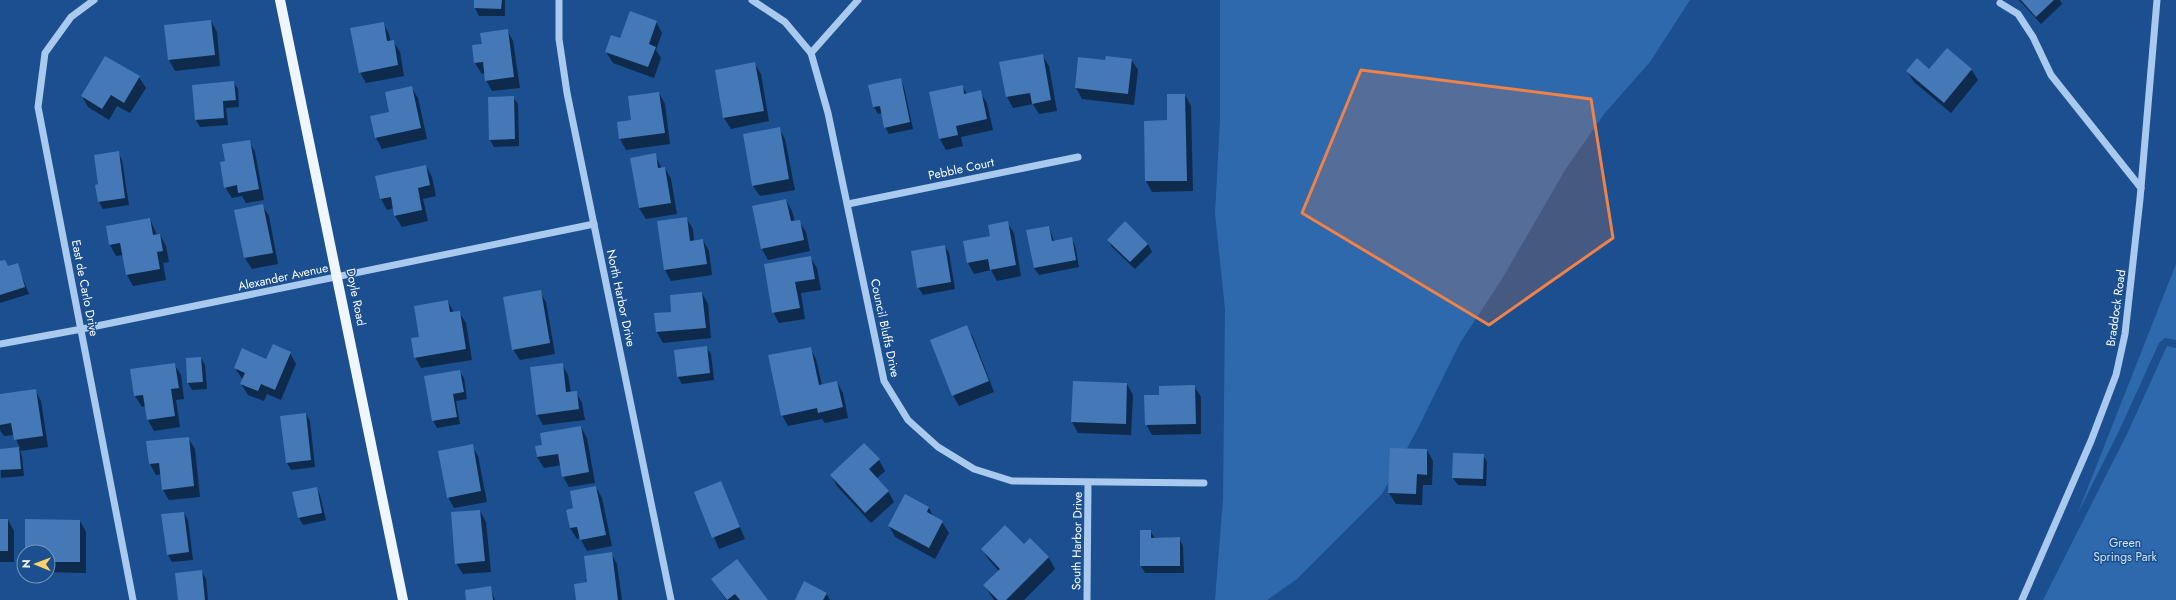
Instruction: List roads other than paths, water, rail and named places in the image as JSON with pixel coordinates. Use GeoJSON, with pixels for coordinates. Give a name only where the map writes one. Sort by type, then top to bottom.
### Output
{"type":"FeatureCollection","features":[{"type":"Feature","properties":{"kind":"main road","name":"Doyle Road"},"geometry":{"type":"LineString","coordinates":[[280,0],[403,600]]}},
{"type":"Feature","properties":{"kind":"street","name":"East de Carlo Drive"},"geometry":{"type":"LineString","coordinates":[[94,0],[71,17],[45,53],[38,107],[133,600]]}},
{"type":"Feature","properties":{"kind":"street","name":"North Harbor Drive"},"geometry":{"type":"LineString","coordinates":[[558,0],[559,39],[567,93],[672,600]]}},
{"type":"Feature","properties":{"kind":"street","name":"Council Bluffs Drive"},"geometry":{"type":"LineString","coordinates":[[752,0],[785,22],[811,53],[828,113],[884,381],[908,420],[938,447],[974,469],[1012,481],[1088,483],[1204,483]]}},
{"type":"Feature","properties":{"kind":"street"},"geometry":{"type":"LineString","coordinates":[[811,53],[858,0]]}},
{"type":"Feature","properties":{"kind":"street","name":"Braddock Road"},"geometry":{"type":"LineString","coordinates":[[2022,600],[2091,441],[2116,375],[2125,334],[2141,188],[2157,0]]}},
{"type":"Feature","properties":{"kind":"street"},"geometry":{"type":"LineString","coordinates":[[2000,3],[2018,14],[2032,37],[2051,75],[2141,188]]}},
{"type":"Feature","properties":{"kind":"street","name":"Pebble Court"},"geometry":{"type":"LineString","coordinates":[[848,204],[1078,157]]}},
{"type":"Feature","properties":{"kind":"street","name":"Alexander Avenue"},"geometry":{"type":"LineString","coordinates":[[0,344],[82,329],[594,224]]}},
{"type":"Feature","properties":{"kind":"street","name":"South Harbor Drive"},"geometry":{"type":"LineString","coordinates":[[1087,600],[1088,483]]}},
{"type":"Feature","properties":{"kind":"park label","name":"Green Springs Park"},"geometry":{"type":"Point","coordinates":[2125,550]}}]}
